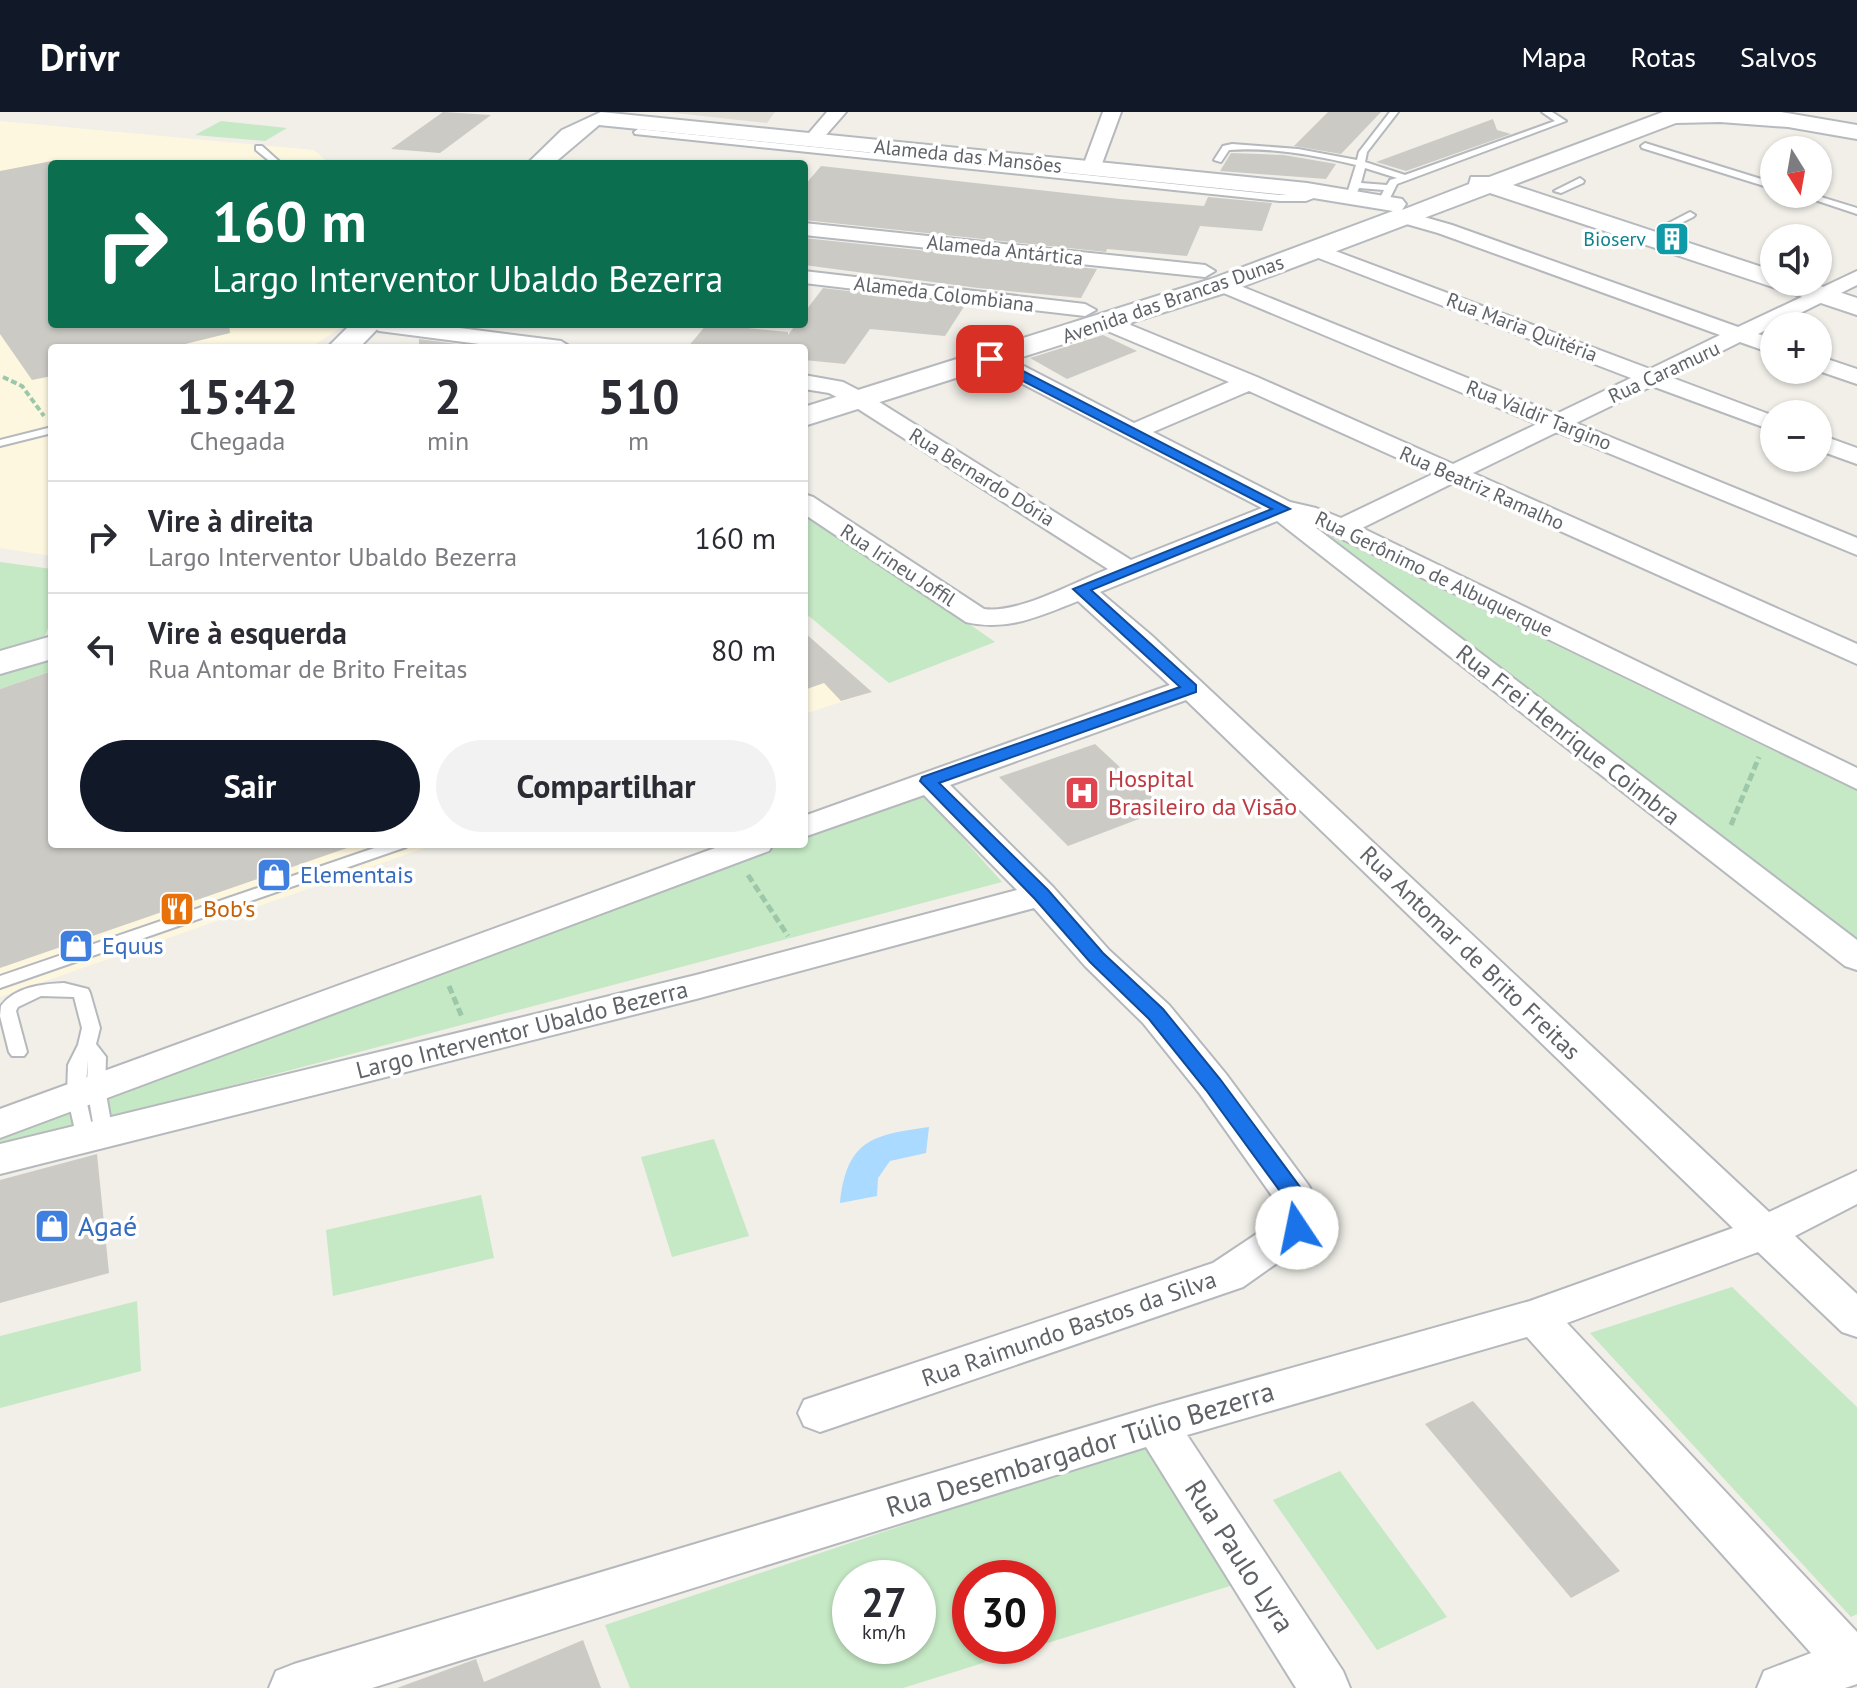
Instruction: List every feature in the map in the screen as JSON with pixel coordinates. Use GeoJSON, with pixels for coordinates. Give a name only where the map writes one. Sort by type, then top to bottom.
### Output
{"type":"FeatureCollection","features":[{"type":"Feature","properties":{"kind":"main road","name":"Avenida das Brancas Dunas"},"geometry":{"type":"LineString","coordinates":[[1213,278],[1630,112]]}},
{"type":"Feature","properties":{"kind":"main road"},"geometry":{"type":"LineString","coordinates":[[1741,112],[1857,129]]}},
{"type":"Feature","properties":{"kind":"main road","name":"Avenida das Brancas Dunas"},"geometry":{"type":"LineString","coordinates":[[808,415],[848,394],[1213,278],[1315,250],[1385,207],[1492,184],[1673,116],[1782,116]]}},
{"type":"Feature","properties":{"kind":"main road","name":"Alameda das Mansões"},"geometry":{"type":"LineString","coordinates":[[579,119],[1317,192],[1385,207]]}},
{"type":"Feature","properties":{"kind":"main road"},"geometry":{"type":"LineString","coordinates":[[543,160],[579,119]]}},
{"type":"Feature","properties":{"kind":"main road"},"geometry":{"type":"LineString","coordinates":[[1538,149],[1561,157]]}},
{"type":"Feature","properties":{"kind":"main road"},"geometry":{"type":"LineString","coordinates":[[1457,180],[1492,184],[1760,275]]}},
{"type":"Feature","properties":{"kind":"main road"},"geometry":{"type":"LineString","coordinates":[[1825,296],[1857,307]]}},
{"type":"Feature","properties":{"kind":"main road"},"geometry":{"type":"LineString","coordinates":[[346,344],[364,328]]}},
{"type":"Feature","properties":{"kind":"main road","name":"Avenida das Brancas Dunas"},"geometry":{"type":"LineString","coordinates":[[808,396],[848,394]]}},
{"type":"Feature","properties":{"kind":"main road"},"geometry":{"type":"LineString","coordinates":[[0,663],[47,647]]}},
{"type":"Feature","properties":{"kind":"street"},"geometry":{"type":"LineString","coordinates":[[812,140],[837,112]]}},
{"type":"Feature","properties":{"kind":"street"},"geometry":{"type":"LineString","coordinates":[[1091,169],[1112,112]]}},
{"type":"Feature","properties":{"kind":"street"},"geometry":{"type":"LineString","coordinates":[[1385,207],[1760,342]]}},
{"type":"Feature","properties":{"kind":"street","name":"Alameda Antártica"},"geometry":{"type":"LineString","coordinates":[[808,229],[1213,278]]}},
{"type":"Feature","properties":{"kind":"street","name":"Rua Maria Quitéria"},"geometry":{"type":"LineString","coordinates":[[1315,250],[1760,419]]}},
{"type":"Feature","properties":{"kind":"street","name":"Rua Caramuru"},"geometry":{"type":"LineString","coordinates":[[1832,290],[1857,277]]}},
{"type":"Feature","properties":{"kind":"street","name":"Alameda Colombiana"},"geometry":{"type":"LineString","coordinates":[[808,278],[1096,316]]}},
{"type":"Feature","properties":{"kind":"street","name":"Rua Valdir Targino"},"geometry":{"type":"LineString","coordinates":[[1213,278],[1857,547]]}},
{"type":"Feature","properties":{"kind":"street","name":"Rua Caramuru"},"geometry":{"type":"LineString","coordinates":[[1341,528],[1820,296]]}},
{"type":"Feature","properties":{"kind":"street","name":"Rua Beatriz Ramalho"},"geometry":{"type":"LineString","coordinates":[[1096,316],[1857,655]]}},
{"type":"Feature","properties":{"kind":"street"},"geometry":{"type":"LineString","coordinates":[[409,328],[531,344]]}},
{"type":"Feature","properties":{"kind":"street","name":"Rua Gerônimo de Albuquerque"},"geometry":{"type":"LineString","coordinates":[[979,353],[1283,509],[1307,513],[1341,528],[1852,771]]}},
{"type":"Feature","properties":{"kind":"street"},"geometry":{"type":"LineString","coordinates":[[1832,368],[1857,377]]}},
{"type":"Feature","properties":{"kind":"street"},"geometry":{"type":"LineString","coordinates":[[1135,431],[1249,382]]}},
{"type":"Feature","properties":{"kind":"street"},"geometry":{"type":"LineString","coordinates":[[808,383],[848,394]]}},
{"type":"Feature","properties":{"kind":"street","name":"Rua Bernardo Dória"},"geometry":{"type":"LineString","coordinates":[[848,394],[1128,570]]}},
{"type":"Feature","properties":{"kind":"street"},"geometry":{"type":"LineString","coordinates":[[1832,447],[1857,457]]}},
{"type":"Feature","properties":{"kind":"street","name":"Rua Irineu Joffil"},"geometry":{"type":"LineString","coordinates":[[808,505],[892,563],[980,618],[995,619],[1020,614],[1081,589]]}},
{"type":"Feature","properties":{"kind":"street"},"geometry":{"type":"LineString","coordinates":[[1081,589],[1283,509]]}},
{"type":"Feature","properties":{"kind":"street","name":"Rua Frei Henrique Coimbra"},"geometry":{"type":"LineString","coordinates":[[1283,509],[1290,521],[1857,958]]}},
{"type":"Feature","properties":{"kind":"street","name":"Rua Antomar de Brito Freitas"},"geometry":{"type":"LineString","coordinates":[[1081,589],[1190,688],[1857,1320]]}},
{"type":"Feature","properties":{"kind":"street"},"geometry":{"type":"LineString","coordinates":[[808,826],[1190,688]]}},
{"type":"Feature","properties":{"kind":"street","name":"Rua Raimundo Bastos da Silva"},"geometry":{"type":"LineString","coordinates":[[820,1413],[1228,1275],[1297,1228],[1295,1197],[1213,1084],[1156,1014],[1097,958],[1041,895],[928,781]]}},
{"type":"Feature","properties":{"kind":"street"},"geometry":{"type":"LineString","coordinates":[[0,1124],[745,848]]}},
{"type":"Feature","properties":{"kind":"street","name":"Largo Interventor Ubaldo Bezerra"},"geometry":{"type":"LineString","coordinates":[[0,1159],[696,987],[1041,895]]}},
{"type":"Feature","properties":{"kind":"street","name":"Rua Desembargador Túlio Bezerra"},"geometry":{"type":"LineString","coordinates":[[294,1688],[1156,1425],[1535,1317],[1764,1233],[1857,1186]]}},
{"type":"Feature","properties":{"kind":"street"},"geometry":{"type":"LineString","coordinates":[[1535,1317],[1854,1661],[1782,1688]]}},
{"type":"Feature","properties":{"kind":"street","name":"Rua Paulo Lyra"},"geometry":{"type":"LineString","coordinates":[[1156,1425],[1325,1688]]}},
{"type":"Feature","properties":{"kind":"lane"},"geometry":{"type":"LineString","coordinates":[[1360,161],[1372,138],[1394,112]]}},
{"type":"Feature","properties":{"kind":"lane"},"geometry":{"type":"LineString","coordinates":[[1385,207],[1393,182],[1562,121],[1546,112]]}},
{"type":"Feature","properties":{"kind":"lane"},"geometry":{"type":"LineString","coordinates":[[634,126],[1280,198],[1317,192]]}},
{"type":"Feature","properties":{"kind":"lane"},"geometry":{"type":"LineString","coordinates":[[1645,146],[1760,180]]}},
{"type":"Feature","properties":{"kind":"lane"},"geometry":{"type":"LineString","coordinates":[[1218,160],[1226,148],[1238,147],[1360,161],[1406,178]]}},
{"type":"Feature","properties":{"kind":"lane"},"geometry":{"type":"LineString","coordinates":[[259,148],[273,160]]}},
{"type":"Feature","properties":{"kind":"lane"},"geometry":{"type":"LineString","coordinates":[[1360,161],[1385,207]]}},
{"type":"Feature","properties":{"kind":"lane"},"geometry":{"type":"LineString","coordinates":[[1558,191],[1580,181]]}},
{"type":"Feature","properties":{"kind":"lane"},"geometry":{"type":"LineString","coordinates":[[1832,203],[1857,211]]}},
{"type":"Feature","properties":{"kind":"lane"},"geometry":{"type":"LineString","coordinates":[[1668,226],[1690,215]]}},
{"type":"Feature","properties":{"kind":"lane"},"geometry":{"type":"LineString","coordinates":[[0,443],[48,427]]}},
{"type":"Feature","properties":{"kind":"lane"},"geometry":{"type":"LineString","coordinates":[[0,982],[389,848]]}},
{"type":"Feature","properties":{"kind":"lane"},"geometry":{"type":"LineString","coordinates":[[18,1052],[7,1010],[9,1005],[15,1000],[57,987],[82,993],[91,1028],[87,1045],[97,1057],[86,1092],[95,1137]]}},
{"type":"Feature","properties":{"kind":"path"},"geometry":{"type":"LineString","coordinates":[[1,376],[22,386],[48,423]]}},
{"type":"Feature","properties":{"kind":"path"},"geometry":{"type":"LineString","coordinates":[[1726,837],[1762,752]]}},
{"type":"Feature","properties":{"kind":"path"},"geometry":{"type":"LineString","coordinates":[[745,848],[802,957]]}},
{"type":"Feature","properties":{"kind":"path"},"geometry":{"type":"LineString","coordinates":[[438,962],[473,1040]]}},
{"type":"Feature","properties":{"kind":"shaded area"},"geometry":{"type":"Polygon","coordinates":[[[666,112],[775,112],[767,123],[666,112]]]}},
{"type":"Feature","properties":{"kind":"shaded area"},"geometry":{"type":"Polygon","coordinates":[[[0,121],[314,150],[325,160],[48,160],[48,328],[341,328],[315,344],[48,344],[48,555],[0,548],[0,121]]]}},
{"type":"Feature","properties":{"kind":"shaded area"},"geometry":{"type":"Polygon","coordinates":[[[808,636],[872,692],[808,713],[808,636]]]}},
{"type":"Feature","properties":{"kind":"shaded area"},"geometry":{"type":"Polygon","coordinates":[[[48,658],[48,848],[425,848],[0,997],[0,675],[48,658]]]}},
{"type":"Feature","properties":{"kind":"green space"},"geometry":{"type":"Polygon","coordinates":[[[221,121],[287,128],[265,141],[195,135],[221,121]]]}},
{"type":"Feature","properties":{"kind":"green space"},"geometry":{"type":"Polygon","coordinates":[[[808,512],[995,642],[889,683],[808,615],[808,512]]]}},
{"type":"Feature","properties":{"kind":"green space"},"geometry":{"type":"Polygon","coordinates":[[[1296,519],[1857,791],[1857,947],[1296,519]]]}},
{"type":"Feature","properties":{"kind":"green space"},"geometry":{"type":"Polygon","coordinates":[[[0,562],[48,568],[48,628],[43,640],[0,652],[0,562]]]}},
{"type":"Feature","properties":{"kind":"green space"},"geometry":{"type":"Polygon","coordinates":[[[48,658],[48,672],[0,689],[0,675],[48,658]]]}},
{"type":"Feature","properties":{"kind":"green space"},"geometry":{"type":"Polygon","coordinates":[[[920,790],[1002,882],[0,1147],[0,1131],[764,848],[808,848],[808,832],[920,790]]]}},
{"type":"Feature","properties":{"kind":"green space"},"geometry":{"type":"Polygon","coordinates":[[[714,1139],[749,1236],[672,1257],[641,1157],[714,1139]]]}},
{"type":"Feature","properties":{"kind":"green space"},"geometry":{"type":"Polygon","coordinates":[[[481,1195],[494,1258],[333,1296],[326,1230],[481,1195]]]}},
{"type":"Feature","properties":{"kind":"green space"},"geometry":{"type":"Polygon","coordinates":[[[1732,1287],[1857,1407],[1857,1614],[1851,1617],[1590,1333],[1732,1287]]]}},
{"type":"Feature","properties":{"kind":"green space"},"geometry":{"type":"Polygon","coordinates":[[[137,1301],[141,1371],[0,1408],[0,1336],[137,1301]]]}},
{"type":"Feature","properties":{"kind":"green space"},"geometry":{"type":"Polygon","coordinates":[[[1143,1445],[1233,1585],[1056,1640],[1056,1560],[952,1560],[952,1664],[980,1664],[903,1688],[630,1688],[605,1625],[1143,1445]]]}},
{"type":"Feature","properties":{"kind":"green space"},"geometry":{"type":"Polygon","coordinates":[[[1340,1471],[1447,1617],[1377,1650],[1273,1500],[1340,1471]]]}},
{"type":"Feature","properties":{"kind":"water"},"geometry":{"type":"Polygon","coordinates":[[[929,1127],[926,1153],[890,1161],[878,1178],[877,1196],[840,1203],[849,1165],[866,1144],[892,1133],[929,1127]]]}},
{"type":"Feature","properties":{"kind":"building"},"geometry":{"type":"Polygon","coordinates":[[[443,112],[491,115],[440,153],[391,149],[443,112]]]}},
{"type":"Feature","properties":{"kind":"building"},"geometry":{"type":"Polygon","coordinates":[[[1328,112],[1381,112],[1341,154],[1294,146],[1328,112]]]}},
{"type":"Feature","properties":{"kind":"building"},"geometry":{"type":"Polygon","coordinates":[[[1493,119],[1497,130],[1511,134],[1406,171],[1376,162],[1493,119]]]}},
{"type":"Feature","properties":{"kind":"building"},"geometry":{"type":"Polygon","coordinates":[[[1231,153],[1284,155],[1336,164],[1326,179],[1220,171],[1231,153]]]}},
{"type":"Feature","properties":{"kind":"building"},"geometry":{"type":"Polygon","coordinates":[[[48,162],[48,328],[229,328],[230,333],[185,344],[48,344],[48,377],[32,380],[0,334],[0,171],[48,162]]]}},
{"type":"Feature","properties":{"kind":"building"},"geometry":{"type":"Polygon","coordinates":[[[821,166],[1204,206],[1208,197],[1272,203],[1262,231],[1200,226],[1187,256],[1107,249],[1106,252],[808,220],[808,181],[821,166]]]}},
{"type":"Feature","properties":{"kind":"building"},"geometry":{"type":"Polygon","coordinates":[[[808,238],[1097,269],[1081,298],[808,266],[808,238]]]}},
{"type":"Feature","properties":{"kind":"building"},"geometry":{"type":"Polygon","coordinates":[[[823,288],[965,305],[945,336],[870,329],[845,364],[808,360],[808,344],[690,344],[704,328],[748,328],[788,332],[788,335],[793,328],[808,328],[808,308],[823,288]]]}},
{"type":"Feature","properties":{"kind":"building"},"geometry":{"type":"Polygon","coordinates":[[[1103,335],[1137,351],[1067,379],[1030,358],[1103,335]]]}},
{"type":"Feature","properties":{"kind":"building"},"geometry":{"type":"Polygon","coordinates":[[[419,339],[457,344],[419,344],[419,339]]]}},
{"type":"Feature","properties":{"kind":"building"},"geometry":{"type":"Polygon","coordinates":[[[808,636],[872,692],[841,701],[824,683],[808,689],[808,636]]]}},
{"type":"Feature","properties":{"kind":"building"},"geometry":{"type":"Polygon","coordinates":[[[48,672],[48,848],[347,848],[0,968],[0,689],[48,672]]]}},
{"type":"Feature","properties":{"kind":"building","name":"Hospital Brasileiro da Visão"},"geometry":{"type":"Polygon","coordinates":[[[1095,744],[1165,809],[1068,846],[999,777],[1095,744]]]}},
{"type":"Feature","properties":{"kind":"building","name":"Agaé"},"geometry":{"type":"Polygon","coordinates":[[[97,1154],[109,1273],[0,1303],[0,1180],[97,1154]]]}},
{"type":"Feature","properties":{"kind":"building"},"geometry":{"type":"Polygon","coordinates":[[[1473,1401],[1620,1571],[1571,1598],[1425,1424],[1473,1401]]]}},
{"type":"Feature","properties":{"kind":"building"},"geometry":{"type":"Polygon","coordinates":[[[583,1640],[601,1688],[397,1688],[476,1659],[484,1682],[583,1640]]]}},
{"type":"Feature","properties":{"kind":"place","name":"Bioserv"},"geometry":{"type":"Point","coordinates":[1672,239]}},
{"type":"Feature","properties":{"kind":"place","name":"Hospital Brasileiro da Visão"},"geometry":{"type":"Point","coordinates":[1082,793]}},
{"type":"Feature","properties":{"kind":"place","name":"Elementais"},"geometry":{"type":"Point","coordinates":[274,875]}},
{"type":"Feature","properties":{"kind":"place","name":"Bob's"},"geometry":{"type":"Point","coordinates":[177,909]}},
{"type":"Feature","properties":{"kind":"place","name":"Equus"},"geometry":{"type":"Point","coordinates":[76,946]}},
{"type":"Feature","properties":{"kind":"place","name":"Agaé"},"geometry":{"type":"Point","coordinates":[52,1226]}},
{"type":"Feature","properties":{"kind":"route"},"geometry":{"type":"LineString","coordinates":[[990,359],[1283,509],[1081,589],[1190,688],[928,781],[1041,895],[1097,958],[1156,1014],[1213,1084],[1295,1197],[1297,1228]]}}]}
